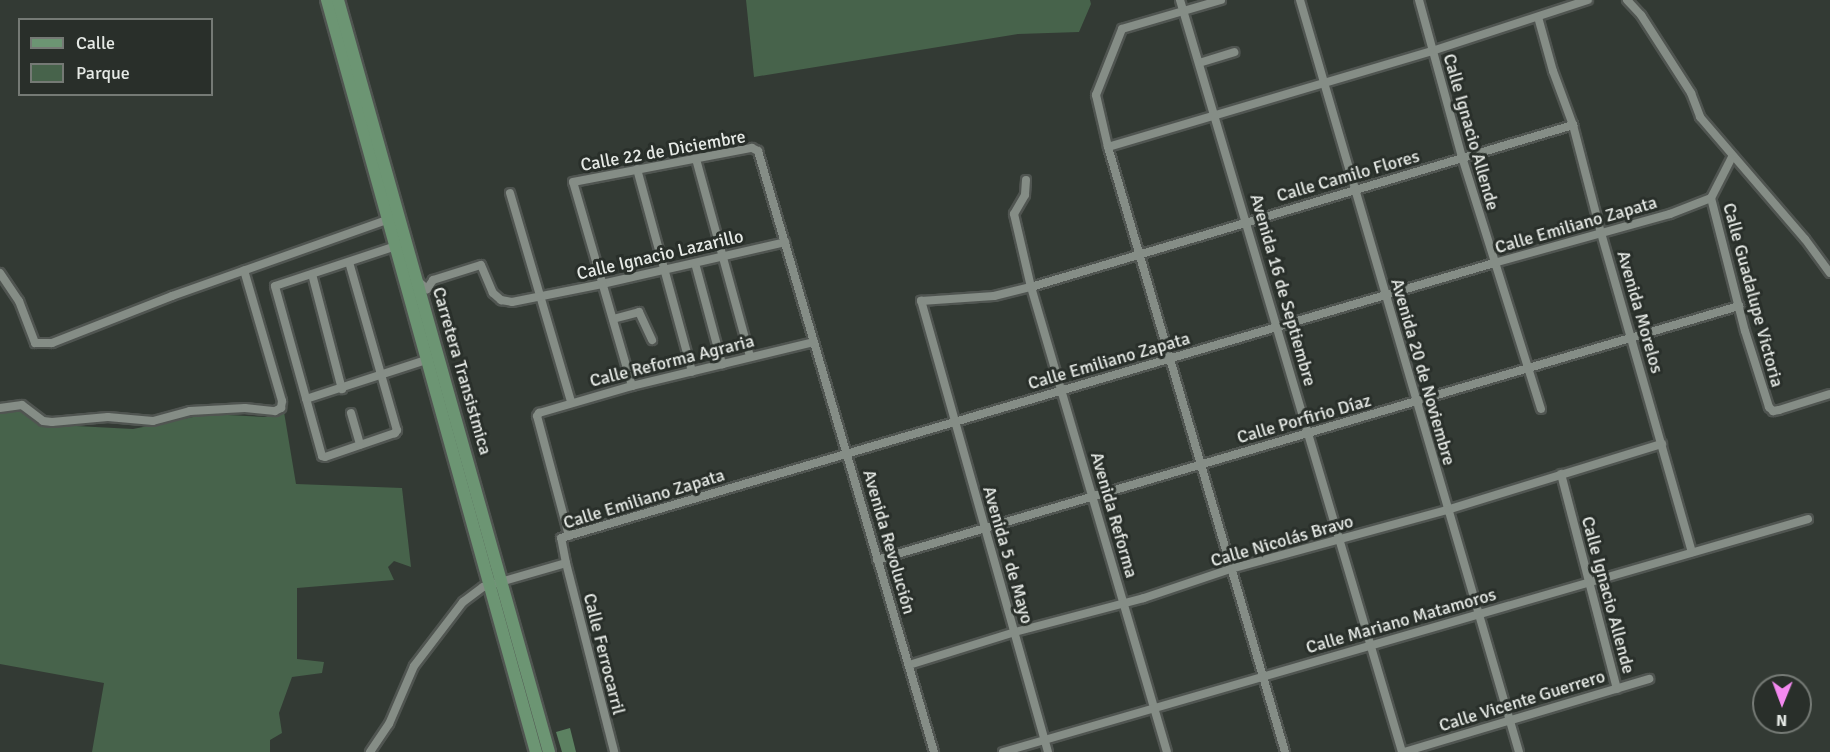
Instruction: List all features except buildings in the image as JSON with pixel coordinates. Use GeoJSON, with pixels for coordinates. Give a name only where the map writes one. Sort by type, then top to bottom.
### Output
{"type":"FeatureCollection","features":[{"type":"Feature","properties":{"kind":"main road","name":"Carretera Transistmica"},"geometry":{"type":"LineString","coordinates":[[327,0],[390,218],[400,235],[409,268],[418,280],[433,358],[469,516],[536,752]]}},
{"type":"Feature","properties":{"kind":"main road","name":"Carretera Transistmica"},"geometry":{"type":"LineString","coordinates":[[338,0],[390,218],[393,247],[433,358],[502,581],[549,752]]}},
{"type":"Feature","properties":{"kind":"main road"},"geometry":{"type":"LineString","coordinates":[[469,516],[474,521],[492,572],[502,581]]}},
{"type":"Feature","properties":{"kind":"main road"},"geometry":{"type":"LineString","coordinates":[[489,585],[500,592],[511,632],[518,641]]}},
{"type":"Feature","properties":{"kind":"street","name":"Avenida 16 de Septiembre"},"geometry":{"type":"LineString","coordinates":[[1180,0],[1248,222],[1370,646],[1403,752]]}},
{"type":"Feature","properties":{"kind":"street"},"geometry":{"type":"LineString","coordinates":[[1221,0],[1122,29],[1096,95],[1108,147],[1285,752]]}},
{"type":"Feature","properties":{"kind":"street","name":"Avenida 20 de Noviembre"},"geometry":{"type":"LineString","coordinates":[[1300,0],[1519,752]]}},
{"type":"Feature","properties":{"kind":"street","name":"Calle Ignacio Allende"},"geometry":{"type":"LineString","coordinates":[[1419,0],[1462,158],[1541,409]]}},
{"type":"Feature","properties":{"kind":"street"},"geometry":{"type":"LineString","coordinates":[[1108,147],[1432,51],[1588,0]]}},
{"type":"Feature","properties":{"kind":"street"},"geometry":{"type":"LineString","coordinates":[[1627,0],[1647,25],[1691,93],[1700,117],[1805,240],[1830,273]]}},
{"type":"Feature","properties":{"kind":"street","name":"Avenida Morelos"},"geometry":{"type":"LineString","coordinates":[[1538,17],[1553,71],[1574,125],[1601,233],[1692,552]]}},
{"type":"Feature","properties":{"kind":"street"},"geometry":{"type":"LineString","coordinates":[[1199,63],[1234,52]]}},
{"type":"Feature","properties":{"kind":"street","name":"Calle Camilo Flores"},"geometry":{"type":"LineString","coordinates":[[938,366],[921,301],[994,296],[1357,191],[1574,125]]}},
{"type":"Feature","properties":{"kind":"street","name":"Calle 22 de Diciembre"},"geometry":{"type":"LineString","coordinates":[[602,285],[573,182],[752,148],[758,151]]}},
{"type":"Feature","properties":{"kind":"street","name":"Avenida Revolución"},"geometry":{"type":"LineString","coordinates":[[758,151],[934,752]]}},
{"type":"Feature","properties":{"kind":"street"},"geometry":{"type":"LineString","coordinates":[[1711,198],[1732,157]]}},
{"type":"Feature","properties":{"kind":"street"},"geometry":{"type":"LineString","coordinates":[[696,159],[750,357]]}},
{"type":"Feature","properties":{"kind":"street"},"geometry":{"type":"LineString","coordinates":[[637,169],[692,372]]}},
{"type":"Feature","properties":{"kind":"street","name":"Avenida Reforma"},"geometry":{"type":"LineString","coordinates":[[1026,180],[1025,195],[1014,214],[1031,286],[1167,752]]}},
{"type":"Feature","properties":{"kind":"street"},"geometry":{"type":"LineString","coordinates":[[510,193],[571,402]]}},
{"type":"Feature","properties":{"kind":"street","name":"Calle Emiliano Zapata"},"geometry":{"type":"LineString","coordinates":[[566,563],[560,539],[569,536],[1494,263],[1670,214],[1711,198]]}},
{"type":"Feature","properties":{"kind":"street","name":"Calle Guadalupe Victoria"},"geometry":{"type":"LineString","coordinates":[[1711,198],[1739,306],[1769,406],[1773,411],[1779,411],[1830,394]]}},
{"type":"Feature","properties":{"kind":"street"},"geometry":{"type":"LineString","coordinates":[[0,273],[19,301],[35,343],[52,343],[244,270],[390,218]]}},
{"type":"Feature","properties":{"kind":"street","name":"Calle Ignacio Lazarillo"},"geometry":{"type":"LineString","coordinates":[[418,280],[427,289],[432,280],[481,265],[493,293],[501,300],[512,302],[602,285],[785,242]]}},
{"type":"Feature","properties":{"kind":"street"},"geometry":{"type":"LineString","coordinates":[[349,262],[395,433],[322,456],[275,286],[393,247]]}},
{"type":"Feature","properties":{"kind":"street"},"geometry":{"type":"LineString","coordinates":[[695,263],[722,364]]}},
{"type":"Feature","properties":{"kind":"street"},"geometry":{"type":"LineString","coordinates":[[0,408],[22,405],[43,421],[52,422],[108,417],[153,421],[190,411],[245,408],[275,411],[281,408],[282,401],[244,270]]}},
{"type":"Feature","properties":{"kind":"street"},"geometry":{"type":"LineString","coordinates":[[312,274],[342,389]]}},
{"type":"Feature","properties":{"kind":"street"},"geometry":{"type":"LineString","coordinates":[[602,285],[632,386]]}},
{"type":"Feature","properties":{"kind":"street","name":"Calle Porfirio Díaz"},"geometry":{"type":"LineString","coordinates":[[877,560],[1739,306]]}},
{"type":"Feature","properties":{"kind":"street"},"geometry":{"type":"LineString","coordinates":[[613,319],[639,312],[652,340]]}},
{"type":"Feature","properties":{"kind":"street","name":"Calle Reforma Agraria"},"geometry":{"type":"LineString","coordinates":[[569,536],[537,416],[539,413],[632,386],[814,342]]}},
{"type":"Feature","properties":{"kind":"street"},"geometry":{"type":"LineString","coordinates":[[306,399],[433,358]]}},
{"type":"Feature","properties":{"kind":"street","name":"Avenida 5 de Mayo"},"geometry":{"type":"LineString","coordinates":[[938,366],[1048,752]]}},
{"type":"Feature","properties":{"kind":"street"},"geometry":{"type":"LineString","coordinates":[[351,413],[360,445]]}},
{"type":"Feature","properties":{"kind":"street","name":"Calle Nicolás Bravo"},"geometry":{"type":"LineString","coordinates":[[909,665],[1015,632],[1124,603],[1230,569],[1447,510],[1662,444]]}},
{"type":"Feature","properties":{"kind":"street","name":"Calle Ignacio Allende"},"geometry":{"type":"LineString","coordinates":[[1561,474],[1587,582],[1617,689]]}},
{"type":"Feature","properties":{"kind":"street","name":"Calle Mariano Matamoros"},"geometry":{"type":"LineString","coordinates":[[1003,752],[1809,519]]}},
{"type":"Feature","properties":{"kind":"street"},"geometry":{"type":"LineString","coordinates":[[370,752],[389,724],[414,666],[463,602],[473,593],[489,585],[566,563]]}},
{"type":"Feature","properties":{"kind":"street","name":"Calle Ferrocarril"},"geometry":{"type":"LineString","coordinates":[[566,563],[614,752]]}},
{"type":"Feature","properties":{"kind":"street","name":"Calle Vicente Guerrero"},"geometry":{"type":"LineString","coordinates":[[1403,752],[1649,680]]}},
{"type":"Feature","properties":{"kind":"green space"},"geometry":{"type":"Polygon","coordinates":[[[746,0],[1090,0],[1091,4],[1079,32],[1018,34],[754,77],[746,0]]]}},
{"type":"Feature","properties":{"kind":"green space"},"geometry":{"type":"Polygon","coordinates":[[[15,406],[38,424],[133,429],[208,414],[266,417],[283,406],[296,484],[402,488],[411,567],[394,561],[388,567],[394,580],[297,588],[297,659],[324,662],[322,673],[292,677],[279,713],[282,733],[270,740],[270,752],[92,752],[104,683],[0,664],[0,409],[15,406]]]}},
{"type":"Feature","properties":{"kind":"shaded area"},"geometry":{"type":"Polygon","coordinates":[[[570,728],[576,752],[562,752],[556,732],[570,728]]]}}]}
